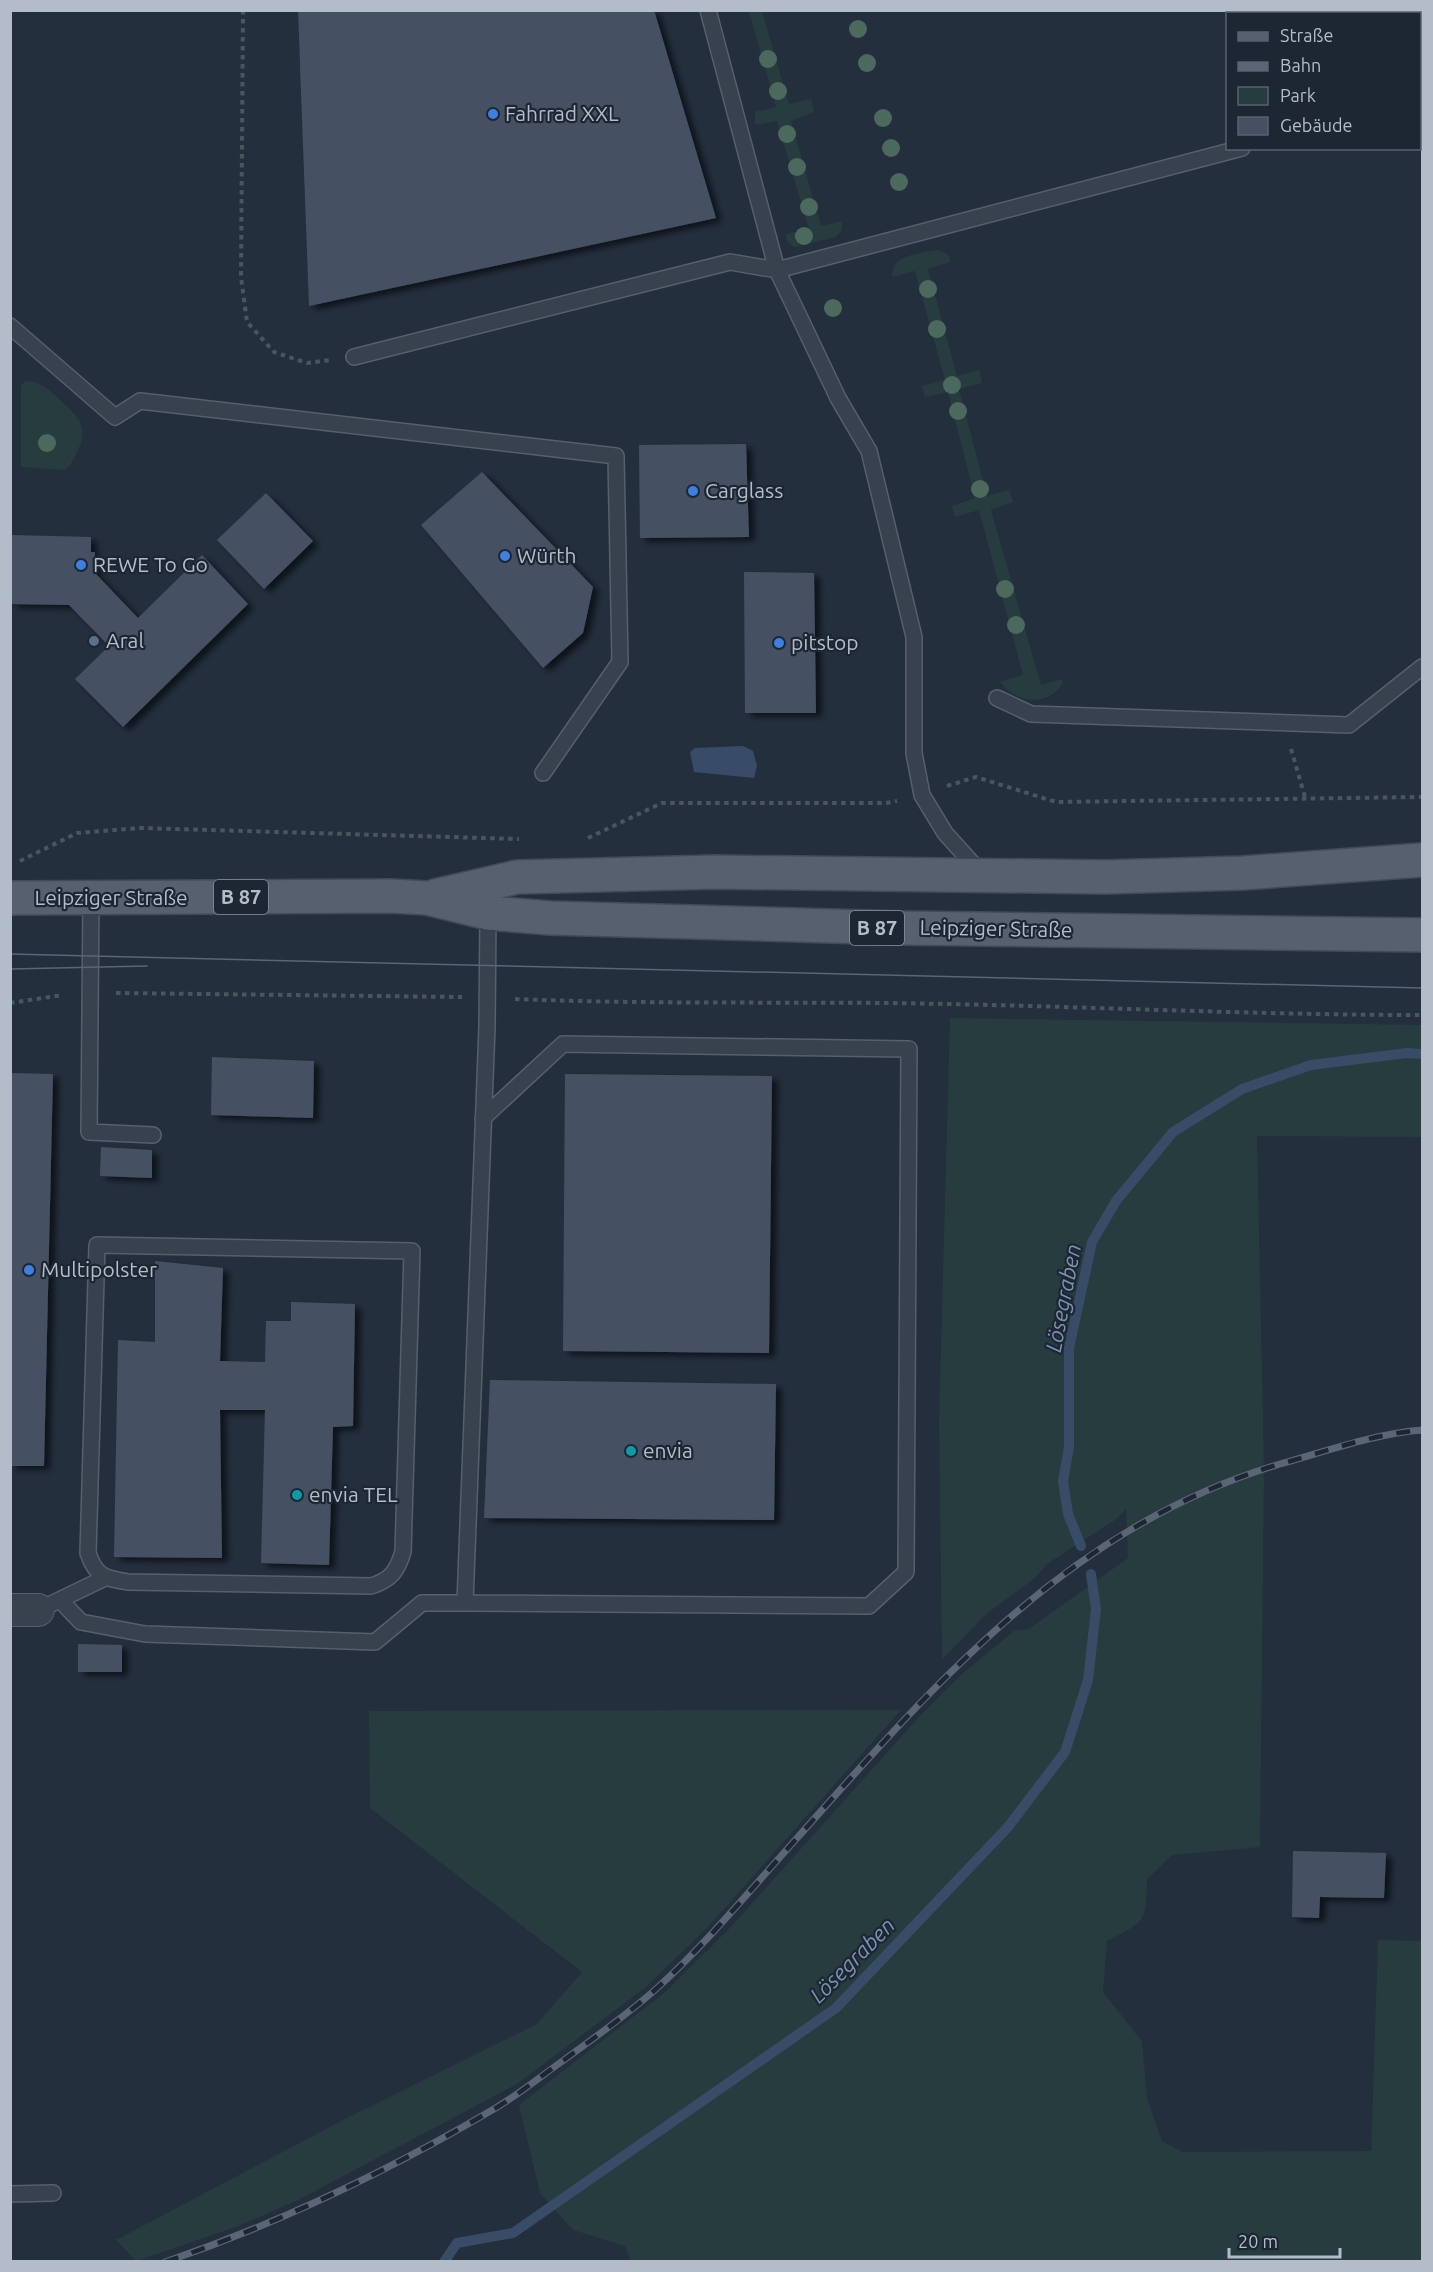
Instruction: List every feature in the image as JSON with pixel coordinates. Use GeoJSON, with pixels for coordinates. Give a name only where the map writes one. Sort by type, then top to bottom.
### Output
{"type":"FeatureCollection","features":[{"type":"Feature","properties":{"kind":"main road","name":"Leipziger Straße"},"geometry":{"type":"LineString","coordinates":[[427,898],[517,877],[715,872],[1105,877],[1243,873],[1418,860]]}},
{"type":"Feature","properties":{"kind":"main road","name":"Leipziger Straße"},"geometry":{"type":"LineString","coordinates":[[10,898],[391,896],[427,898],[488,913],[550,918],[901,928],[1422,935]]}},
{"type":"Feature","properties":{"kind":"lane"},"geometry":{"type":"LineString","coordinates":[[708,10],[777,270],[838,398],[869,451],[914,637],[914,753],[922,795],[945,833],[982,874]]}},
{"type":"Feature","properties":{"kind":"lane"},"geometry":{"type":"LineString","coordinates":[[354,357],[730,262],[777,270],[1234,150]]}},
{"type":"Feature","properties":{"kind":"lane"},"geometry":{"type":"LineString","coordinates":[[10,326],[115,417],[140,401],[616,456],[620,662],[543,773]]}},
{"type":"Feature","properties":{"kind":"lane"},"geometry":{"type":"LineString","coordinates":[[997,698],[1031,714],[1349,724],[1422,667]]}},
{"type":"Feature","properties":{"kind":"lane"},"geometry":{"type":"LineString","coordinates":[[91,898],[90,1132],[153,1136]]}},
{"type":"Feature","properties":{"kind":"lane"},"geometry":{"type":"LineString","coordinates":[[465,1603],[487,998],[488,913]]}},
{"type":"Feature","properties":{"kind":"lane"},"geometry":{"type":"LineString","coordinates":[[36,1607],[81,1622],[145,1634],[375,1642],[422,1603],[869,1606],[906,1572],[909,1049],[563,1044],[483,1118]]}},
{"type":"Feature","properties":{"kind":"lane"},"geometry":{"type":"LineString","coordinates":[[36,1607],[105,1578],[128,1582],[348,1586],[371,1586],[386,1582],[397,1569],[403,1552],[412,1251],[97,1245],[88,1553],[93,1568],[105,1578]]}},
{"type":"Feature","properties":{"kind":"lane"},"geometry":{"type":"LineString","coordinates":[[10,2194],[53,2193]]}},
{"type":"Feature","properties":{"kind":"path"},"geometry":{"type":"LineString","coordinates":[[243,10],[241,277],[247,322],[274,352],[307,363],[354,357]]}},
{"type":"Feature","properties":{"kind":"path"},"geometry":{"type":"LineString","coordinates":[[1283,722],[1305,797]]}},
{"type":"Feature","properties":{"kind":"path"},"geometry":{"type":"LineString","coordinates":[[583,841],[662,803],[886,803],[922,795],[976,777],[1056,802],[1422,797]]}},
{"type":"Feature","properties":{"kind":"path"},"geometry":{"type":"LineString","coordinates":[[16,863],[77,833],[140,828],[525,839]]}},
{"type":"Feature","properties":{"kind":"path"},"geometry":{"type":"LineString","coordinates":[[10,1003],[91,993],[487,998],[643,1004],[896,1004],[1304,1015],[1422,1015]]}},
{"type":"Feature","properties":{"kind":"green space"},"geometry":{"type":"Polygon","coordinates":[[[749,11],[762,11],[789,104],[811,99],[814,112],[791,121],[821,226],[842,221],[842,230],[836,237],[794,247],[787,241],[786,234],[809,229],[777,121],[755,125],[755,112],[776,107],[749,11]]]}},
{"type":"Feature","properties":{"kind":"green space"},"geometry":{"type":"Polygon","coordinates":[[[936,250],[946,253],[951,262],[928,269],[957,376],[979,370],[982,383],[959,389],[987,496],[1009,490],[1013,502],[991,510],[1041,685],[1061,679],[1063,683],[1057,691],[1041,699],[1032,700],[1015,695],[1000,682],[1023,675],[979,510],[955,517],[952,506],[975,498],[948,392],[925,397],[922,386],[945,380],[915,271],[892,277],[893,269],[901,259],[936,250]]]}},
{"type":"Feature","properties":{"kind":"green space"},"geometry":{"type":"Polygon","coordinates":[[[32,381],[47,388],[80,422],[83,434],[81,442],[65,470],[21,467],[21,386],[24,382],[32,381]]]}},
{"type":"Feature","properties":{"kind":"green space"},"geometry":{"type":"Polygon","coordinates":[[[950,1018],[1422,1025],[1422,1137],[1257,1136],[1264,1468],[1260,1847],[1172,1855],[1147,1879],[1146,1904],[1141,1919],[1130,1929],[1107,1941],[1103,1992],[1142,2041],[1147,2098],[1162,2141],[1183,2152],[1371,2151],[1378,1940],[1422,1941],[1422,2261],[631,2261],[625,2246],[573,2230],[540,2193],[519,2105],[664,1993],[729,1929],[918,1718],[962,1674],[1014,1631],[1029,1629],[1128,1558],[1126,1509],[1115,1520],[1047,1564],[1036,1577],[985,1615],[942,1660],[939,1420],[950,1018]]]}},
{"type":"Feature","properties":{"kind":"green space"},"geometry":{"type":"Polygon","coordinates":[[[901,1710],[708,1927],[645,1988],[517,2084],[298,2200],[236,2227],[136,2261],[116,2240],[347,2118],[537,2024],[582,1972],[370,1808],[369,1711],[901,1710]]]}},
{"type":"Feature","properties":{"kind":"water"},"geometry":{"type":"Polygon","coordinates":[[[743,746],[753,751],[757,766],[754,778],[694,772],[690,752],[695,748],[743,746]]]}},
{"type":"Feature","properties":{"kind":"building","name":"Fahrrad XXL"},"geometry":{"type":"Polygon","coordinates":[[[298,10],[654,10],[716,218],[309,306],[298,10]]]}},
{"type":"Feature","properties":{"kind":"building","name":"Carglass"},"geometry":{"type":"Polygon","coordinates":[[[746,444],[749,537],[640,538],[639,445],[746,444]]]}},
{"type":"Feature","properties":{"kind":"building","name":"Würth"},"geometry":{"type":"Polygon","coordinates":[[[482,472],[593,587],[583,633],[543,668],[421,525],[482,472]]]}},
{"type":"Feature","properties":{"kind":"building"},"geometry":{"type":"Polygon","coordinates":[[[266,493],[313,541],[264,589],[217,540],[266,493]]]}},
{"type":"Feature","properties":{"kind":"building"},"geometry":{"type":"Polygon","coordinates":[[[10,535],[91,537],[91,552],[95,552],[95,573],[138,618],[202,555],[248,604],[123,727],[75,679],[109,646],[69,605],[11,604],[10,535]]]}},
{"type":"Feature","properties":{"kind":"building","name":"pitstop"},"geometry":{"type":"Polygon","coordinates":[[[744,572],[814,573],[816,713],[745,713],[744,572]]]}},
{"type":"Feature","properties":{"kind":"building"},"geometry":{"type":"Polygon","coordinates":[[[212,1057],[314,1061],[313,1118],[211,1115],[212,1057]]]}},
{"type":"Feature","properties":{"kind":"building","name":"Multipolster"},"geometry":{"type":"Polygon","coordinates":[[[10,1073],[53,1074],[44,1466],[10,1466],[10,1073]]]}},
{"type":"Feature","properties":{"kind":"building"},"geometry":{"type":"Polygon","coordinates":[[[565,1074],[772,1076],[769,1353],[563,1351],[565,1074]]]}},
{"type":"Feature","properties":{"kind":"building"},"geometry":{"type":"Polygon","coordinates":[[[101,1147],[152,1150],[152,1178],[100,1176],[101,1147]]]}},
{"type":"Feature","properties":{"kind":"building"},"geometry":{"type":"Polygon","coordinates":[[[155,1261],[223,1268],[220,1361],[265,1362],[266,1321],[291,1321],[291,1302],[355,1304],[353,1426],[333,1427],[329,1565],[261,1563],[265,1410],[220,1410],[222,1558],[114,1557],[118,1340],[155,1342],[155,1261]]]}},
{"type":"Feature","properties":{"kind":"building","name":"envia"},"geometry":{"type":"Polygon","coordinates":[[[490,1380],[776,1384],[774,1520],[484,1518],[490,1380]]]}},
{"type":"Feature","properties":{"kind":"building"},"geometry":{"type":"Polygon","coordinates":[[[78,1644],[122,1645],[122,1672],[78,1672],[78,1644]]]}},
{"type":"Feature","properties":{"kind":"building"},"geometry":{"type":"Polygon","coordinates":[[[1293,1851],[1386,1853],[1384,1898],[1320,1897],[1319,1918],[1292,1917],[1293,1851]]]}},
{"type":"Feature","properties":{"kind":"waterway","name":"Lösegraben"},"geometry":{"type":"LineString","coordinates":[[1081,1546],[1068,1514],[1063,1481],[1069,1447],[1069,1348],[1092,1242],[1116,1201],[1173,1132],[1242,1089],[1311,1065],[1407,1053],[1422,1054]]}},
{"type":"Feature","properties":{"kind":"waterway","name":"Lösegraben"},"geometry":{"type":"LineString","coordinates":[[444,2262],[457,2243],[513,2233],[836,2008],[1008,1827],[1065,1752],[1088,1680],[1096,1609],[1091,1574]]}},
{"type":"Feature","properties":{"kind":"tram line"},"geometry":{"type":"LineString","coordinates":[[10,954],[1422,988]]}},
{"type":"Feature","properties":{"kind":"tram line"},"geometry":{"type":"LineString","coordinates":[[10,969],[147,966]]}},
{"type":"Feature","properties":{"kind":"railway"},"geometry":{"type":"LineString","coordinates":[[165,2262],[292,2213],[415,2153],[503,2104],[622,2017],[694,1953],[850,1779],[956,1667],[1013,1615],[1072,1568],[1136,1526],[1205,1491],[1280,1464],[1368,1439],[1422,1430]]}},
{"type":"Feature","properties":{"kind":"place","name":"Fahrrad XXL"},"geometry":{"type":"Point","coordinates":[493,114]}},
{"type":"Feature","properties":{"kind":"place","name":"Carglass"},"geometry":{"type":"Point","coordinates":[693,491]}},
{"type":"Feature","properties":{"kind":"place","name":"Würth"},"geometry":{"type":"Point","coordinates":[505,556]}},
{"type":"Feature","properties":{"kind":"place","name":"REWE To Go"},"geometry":{"type":"Point","coordinates":[81,565]}},
{"type":"Feature","properties":{"kind":"place","name":"Aral"},"geometry":{"type":"Point","coordinates":[94,641]}},
{"type":"Feature","properties":{"kind":"place","name":"pitstop"},"geometry":{"type":"Point","coordinates":[779,643]}},
{"type":"Feature","properties":{"kind":"place","name":"Multipolster"},"geometry":{"type":"Point","coordinates":[29,1270]}},
{"type":"Feature","properties":{"kind":"place","name":"envia"},"geometry":{"type":"Point","coordinates":[631,1451]}},
{"type":"Feature","properties":{"kind":"place","name":"envia TEL"},"geometry":{"type":"Point","coordinates":[297,1495]}}]}
